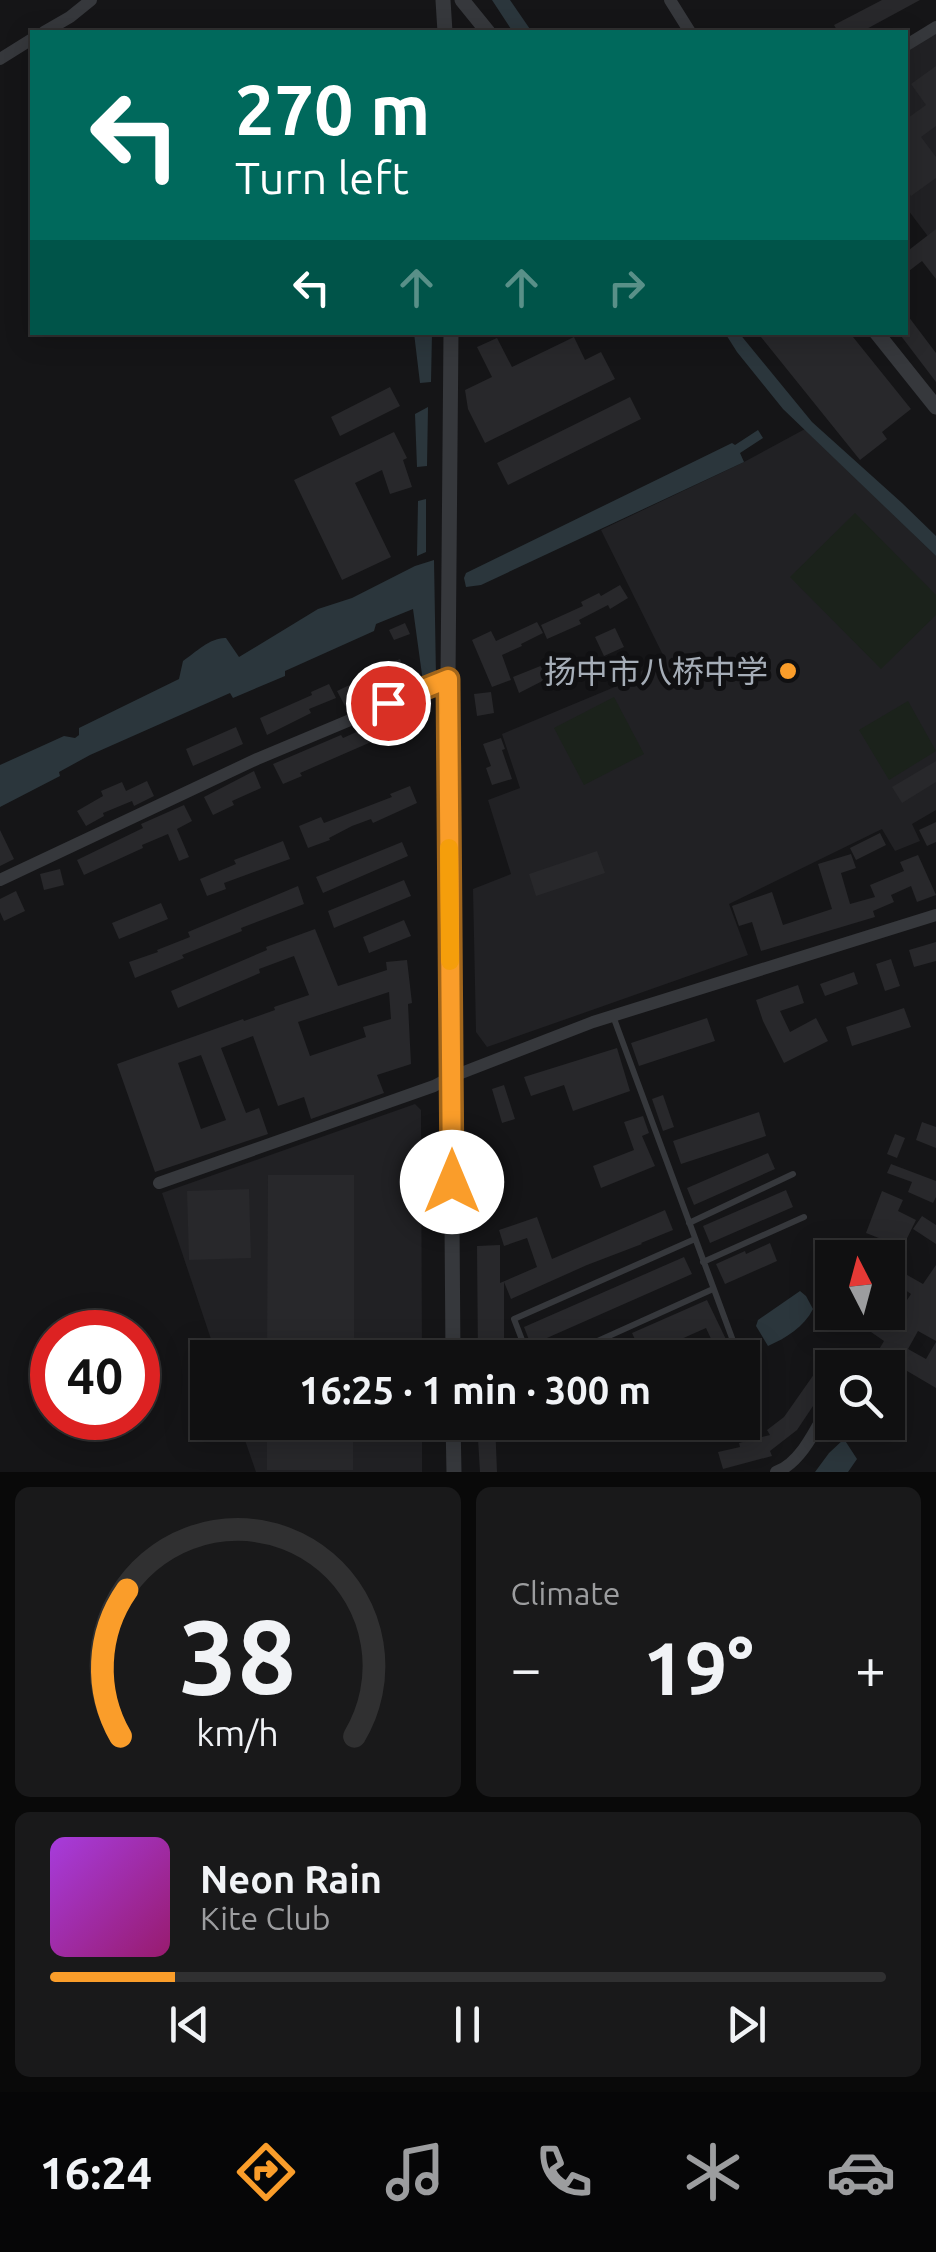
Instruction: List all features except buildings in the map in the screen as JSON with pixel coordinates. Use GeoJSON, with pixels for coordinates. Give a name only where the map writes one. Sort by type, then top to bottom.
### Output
{"type":"FeatureCollection","features":[{"type":"Feature","properties":{"kind":"street"},"geometry":{"type":"LineString","coordinates":[[47,30],[91,0]]}},
{"type":"Feature","properties":{"kind":"street"},"geometry":{"type":"LineString","coordinates":[[443,0],[445,30]]}},
{"type":"Feature","properties":{"kind":"street"},"geometry":{"type":"LineString","coordinates":[[462,0],[486,30]]}},
{"type":"Feature","properties":{"kind":"street"},"geometry":{"type":"LineString","coordinates":[[670,0],[689,30]]}},
{"type":"Feature","properties":{"kind":"street"},"geometry":{"type":"LineString","coordinates":[[908,44],[936,27]]}},
{"type":"Feature","properties":{"kind":"street"},"geometry":{"type":"LineString","coordinates":[[0,59],[30,40]]}},
{"type":"Feature","properties":{"kind":"street"},"geometry":{"type":"LineString","coordinates":[[451,335],[448,679],[453,1340]]}},
{"type":"Feature","properties":{"kind":"street"},"geometry":{"type":"LineString","coordinates":[[878,335],[936,407]]}},
{"type":"Feature","properties":{"kind":"street"},"geometry":{"type":"LineString","coordinates":[[0,880],[256,760],[448,679]]}},
{"type":"Feature","properties":{"kind":"street"},"geometry":{"type":"LineString","coordinates":[[159,1183],[434,1086],[451,1076],[612,1016],[936,915]]}},
{"type":"Feature","properties":{"kind":"street"},"geometry":{"type":"LineString","coordinates":[[776,1472],[786,1468],[815,1429]]}},
{"type":"Feature","properties":{"kind":"street"},"geometry":{"type":"LineString","coordinates":[[453,1440],[454,1472]]}},
{"type":"Feature","properties":{"kind":"lane"},"geometry":{"type":"LineString","coordinates":[[612,1016],[732,1338]]}},
{"type":"Feature","properties":{"kind":"lane"},"geometry":{"type":"LineString","coordinates":[[689,1223],[794,1174]]}},
{"type":"Feature","properties":{"kind":"lane"},"geometry":{"type":"LineString","coordinates":[[703,1262],[804,1217]]}},
{"type":"Feature","properties":{"kind":"lane"},"geometry":{"type":"LineString","coordinates":[[523,1340],[514,1318],[695,1239]]}},
{"type":"Feature","properties":{"kind":"lane"},"geometry":{"type":"LineString","coordinates":[[600,1340],[713,1289]]}},
{"type":"Feature","properties":{"kind":"shaded area"},"geometry":{"type":"Polygon","coordinates":[[[492,0],[510,0],[531,30],[512,30],[492,0]]]}},
{"type":"Feature","properties":{"kind":"shaded area"},"geometry":{"type":"Polygon","coordinates":[[[936,31],[936,247],[908,210],[908,48],[936,31]]]}},
{"type":"Feature","properties":{"kind":"shaded area"},"geometry":{"type":"Polygon","coordinates":[[[414,335],[432,335],[431,382],[420,383],[414,335]]]}},
{"type":"Feature","properties":{"kind":"shaded area"},"geometry":{"type":"Polygon","coordinates":[[[726,335],[741,335],[812,422],[936,536],[936,556],[783,409],[726,335]]]}},
{"type":"Feature","properties":{"kind":"shaded area"},"geometry":{"type":"Polygon","coordinates":[[[428,407],[427,466],[417,467],[415,414],[428,407]]]}},
{"type":"Feature","properties":{"kind":"shaded area","name":"扬中市八桥中学"},"geometry":{"type":"Polygon","coordinates":[[[805,429],[936,556],[936,810],[912,824],[920,841],[895,851],[882,829],[729,904],[748,955],[487,1047],[476,1032],[473,889],[511,874],[488,800],[520,788],[502,734],[617,686],[664,657],[601,530],[805,429]]]}},
{"type":"Feature","properties":{"kind":"shaded area"},"geometry":{"type":"Polygon","coordinates":[[[758,430],[763,438],[740,453],[744,462],[481,585],[466,587],[466,573],[732,443],[735,445],[758,430]]]}},
{"type":"Feature","properties":{"kind":"shaded area"},"geometry":{"type":"Polygon","coordinates":[[[426,499],[426,552],[417,556],[418,501],[426,499]]]}},
{"type":"Feature","properties":{"kind":"shaded area"},"geometry":{"type":"Polygon","coordinates":[[[855,513],[936,595],[936,615],[881,669],[790,577],[855,513]]]}},
{"type":"Feature","properties":{"kind":"shaded area"},"geometry":{"type":"Polygon","coordinates":[[[434,560],[436,677],[423,682],[413,609],[285,671],[285,676],[233,698],[230,693],[90,755],[59,772],[60,776],[0,807],[0,765],[64,736],[75,738],[79,728],[179,679],[183,661],[209,642],[226,638],[239,657],[318,609],[352,598],[434,560]]]}},
{"type":"Feature","properties":{"kind":"shaded area"},"geometry":{"type":"Polygon","coordinates":[[[614,697],[644,754],[584,785],[554,728],[614,697]]]}},
{"type":"Feature","properties":{"kind":"shaded area"},"geometry":{"type":"Polygon","coordinates":[[[908,701],[936,751],[889,780],[859,730],[908,701]]]}},
{"type":"Feature","properties":{"kind":"shaded area"},"geometry":{"type":"Polygon","coordinates":[[[415,1104],[421,1110],[422,1340],[211,1340],[162,1193],[415,1104]]]}},
{"type":"Feature","properties":{"kind":"shaded area"},"geometry":{"type":"Polygon","coordinates":[[[800,1291],[813,1309],[794,1331],[768,1346],[756,1326],[758,1320],[800,1291]]]}},
{"type":"Feature","properties":{"kind":"shaded area"},"geometry":{"type":"Polygon","coordinates":[[[245,1440],[422,1440],[422,1472],[256,1472],[245,1440]]]}},
{"type":"Feature","properties":{"kind":"shaded area"},"geometry":{"type":"Polygon","coordinates":[[[845,1440],[857,1459],[848,1472],[815,1472],[845,1440]]]}},
{"type":"Feature","properties":{"kind":"slow traffic"},"geometry":{"type":"LineString","coordinates":[[449,848],[450,961]]}},
{"type":"Feature","properties":{"kind":"place","name":"扬中市八桥中学"},"geometry":{"type":"Point","coordinates":[788,671]}},
{"type":"Feature","properties":{"kind":"route"},"geometry":{"type":"LineString","coordinates":[[388,703],[448,679],[452,1182]]}}]}
